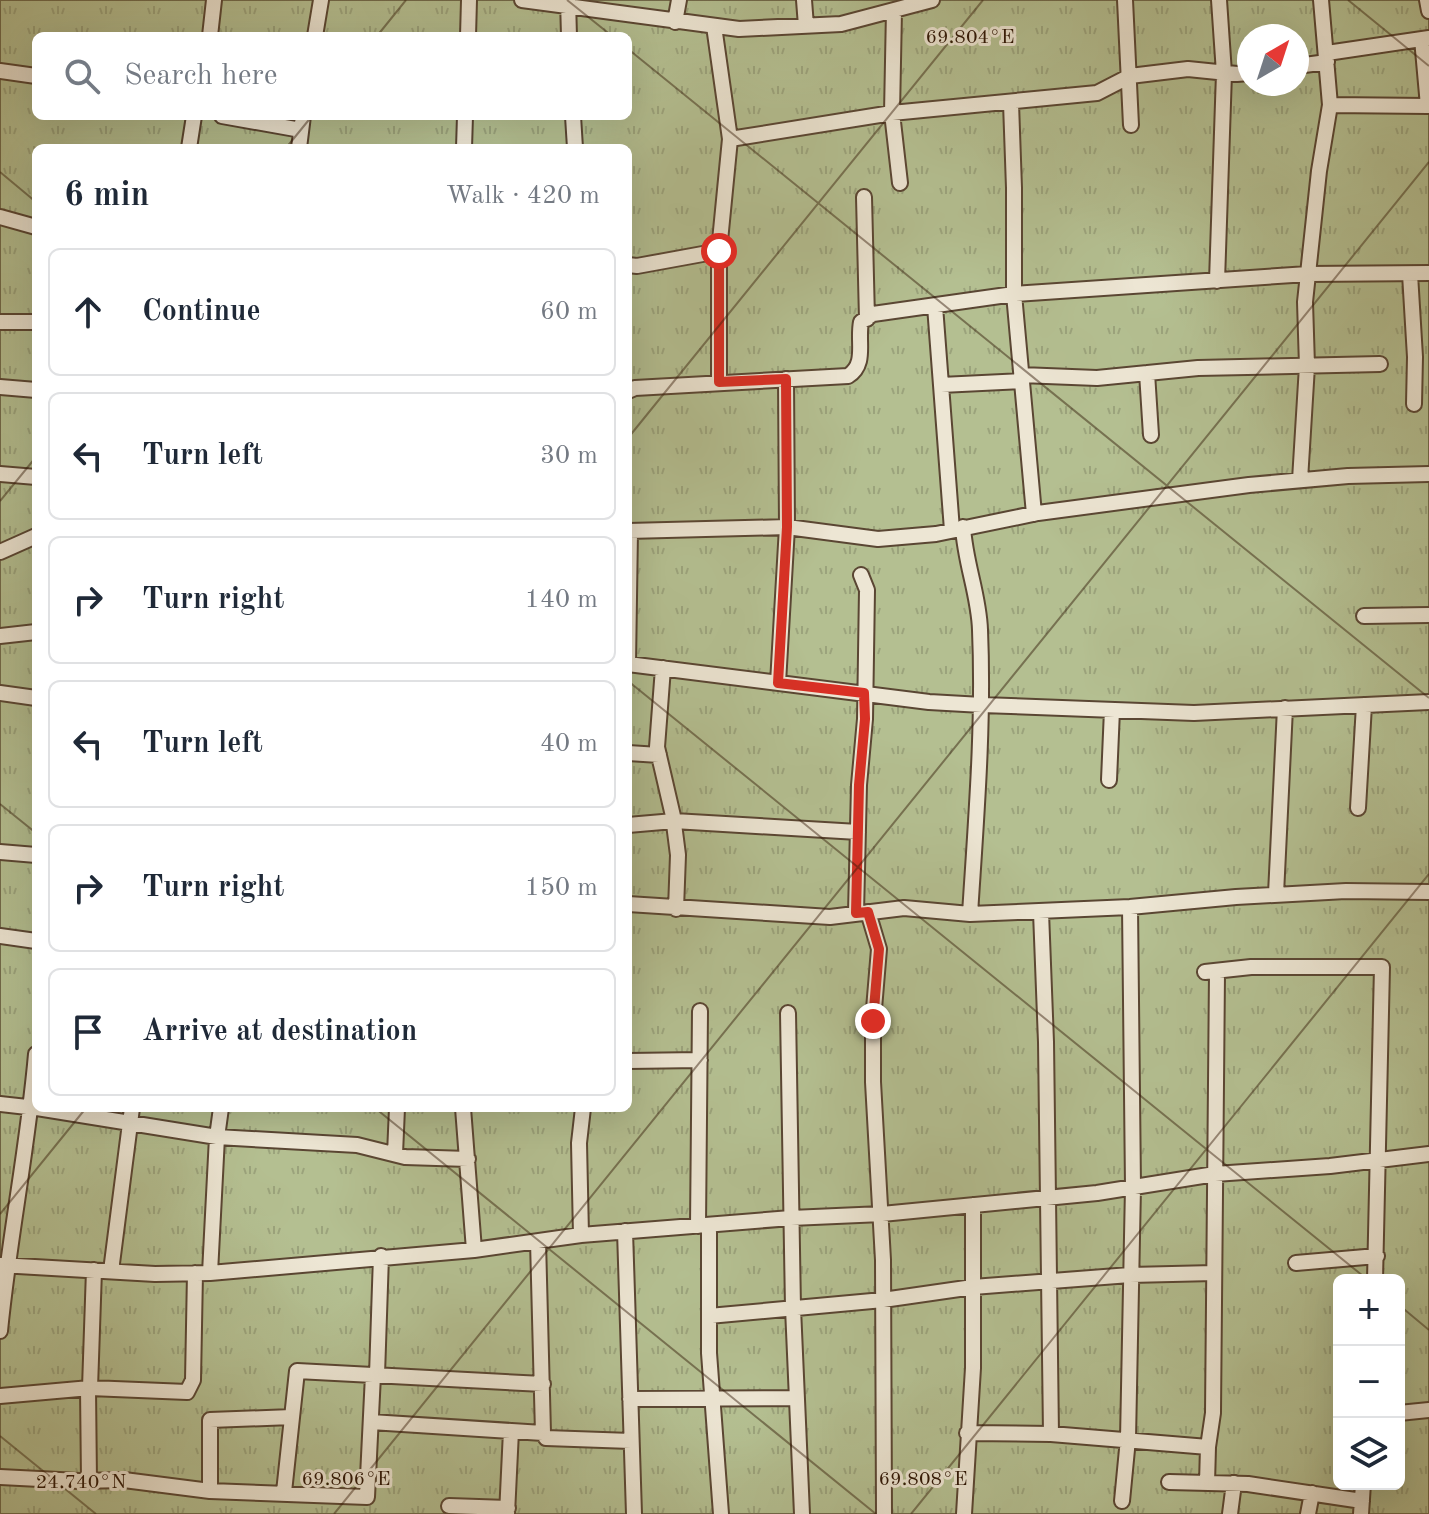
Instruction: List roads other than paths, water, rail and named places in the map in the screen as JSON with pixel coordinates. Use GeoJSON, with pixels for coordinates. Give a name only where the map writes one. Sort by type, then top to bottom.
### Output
{"type":"FeatureCollection","features":[{"type":"Feature","properties":{"kind":"street"},"geometry":{"type":"LineString","coordinates":[[210,32],[214,0]]}},
{"type":"Feature","properties":{"kind":"street"},"geometry":{"type":"LineString","coordinates":[[316,32],[321,0]]}},
{"type":"Feature","properties":{"kind":"street"},"geometry":{"type":"LineString","coordinates":[[468,32],[469,0]]}},
{"type":"Feature","properties":{"kind":"street"},"geometry":{"type":"LineString","coordinates":[[522,0],[568,3],[675,22],[739,29],[841,24],[932,0]]}},
{"type":"Feature","properties":{"kind":"street"},"geometry":{"type":"LineString","coordinates":[[675,22],[679,0]]}},
{"type":"Feature","properties":{"kind":"street"},"geometry":{"type":"LineString","coordinates":[[804,0],[806,26]]}},
{"type":"Feature","properties":{"kind":"street"},"geometry":{"type":"LineString","coordinates":[[1125,0],[1131,125]]}},
{"type":"Feature","properties":{"kind":"street"},"geometry":{"type":"LineString","coordinates":[[1217,281],[1224,73],[1219,0]]}},
{"type":"Feature","properties":{"kind":"street"},"geometry":{"type":"LineString","coordinates":[[1300,480],[1307,366],[1305,302],[1319,171],[1330,105],[1321,0]]}},
{"type":"Feature","properties":{"kind":"street"},"geometry":{"type":"LineString","coordinates":[[1427,0],[1429,11]]}},
{"type":"Feature","properties":{"kind":"street"},"geometry":{"type":"LineString","coordinates":[[568,3],[569,32]]}},
{"type":"Feature","properties":{"kind":"street"},"geometry":{"type":"LineString","coordinates":[[894,10],[892,113],[900,183]]}},
{"type":"Feature","properties":{"kind":"street"},"geometry":{"type":"LineString","coordinates":[[714,26],[730,139],[719,251],[719,382]]}},
{"type":"Feature","properties":{"kind":"street"},"geometry":{"type":"LineString","coordinates":[[1309,63],[1426,38],[1428,106],[1330,105]]}},
{"type":"Feature","properties":{"kind":"street"},"geometry":{"type":"LineString","coordinates":[[730,139],[892,113],[1097,93],[1130,76],[1188,69],[1237,73]]}},
{"type":"Feature","properties":{"kind":"street"},"geometry":{"type":"LineString","coordinates":[[0,71],[32,75]]}},
{"type":"Feature","properties":{"kind":"street"},"geometry":{"type":"LineString","coordinates":[[1011,103],[1014,294],[1034,514]]}},
{"type":"Feature","properties":{"kind":"street"},"geometry":{"type":"LineString","coordinates":[[190,144],[193,120]]}},
{"type":"Feature","properties":{"kind":"street"},"geometry":{"type":"LineString","coordinates":[[268,120],[302,123],[299,144]]}},
{"type":"Feature","properties":{"kind":"street"},"geometry":{"type":"LineString","coordinates":[[464,144],[465,120]]}},
{"type":"Feature","properties":{"kind":"street"},"geometry":{"type":"LineString","coordinates":[[573,120],[575,144]]}},
{"type":"Feature","properties":{"kind":"street"},"geometry":{"type":"LineString","coordinates":[[864,197],[867,319]]}},
{"type":"Feature","properties":{"kind":"street"},"geometry":{"type":"LineString","coordinates":[[0,217],[32,226]]}},
{"type":"Feature","properties":{"kind":"street"},"geometry":{"type":"LineString","coordinates":[[632,265],[719,251]]}},
{"type":"Feature","properties":{"kind":"street"},"geometry":{"type":"LineString","coordinates":[[632,389],[848,376],[857,370],[860,362],[861,322],[873,314],[1014,294],[1308,274],[1429,273]]}},
{"type":"Feature","properties":{"kind":"street"},"geometry":{"type":"LineString","coordinates":[[1410,274],[1415,357],[1414,404]]}},
{"type":"Feature","properties":{"kind":"street"},"geometry":{"type":"LineString","coordinates":[[935,306],[957,528],[973,577],[980,627],[982,705],[970,914]]}},
{"type":"Feature","properties":{"kind":"street"},"geometry":{"type":"LineString","coordinates":[[0,322],[32,322]]}},
{"type":"Feature","properties":{"kind":"street"},"geometry":{"type":"LineString","coordinates":[[941,385],[1022,378],[1097,378],[1198,368],[1380,364]]}},
{"type":"Feature","properties":{"kind":"street"},"geometry":{"type":"LineString","coordinates":[[1147,373],[1151,435]]}},
{"type":"Feature","properties":{"kind":"street"},"geometry":{"type":"LineString","coordinates":[[778,683],[787,527],[786,379]]}},
{"type":"Feature","properties":{"kind":"street"},"geometry":{"type":"LineString","coordinates":[[0,387],[32,390]]}},
{"type":"Feature","properties":{"kind":"street"},"geometry":{"type":"LineString","coordinates":[[0,474],[32,477]]}},
{"type":"Feature","properties":{"kind":"street"},"geometry":{"type":"LineString","coordinates":[[632,531],[787,527],[878,539],[936,534],[1034,514],[1249,485],[1429,474]]}},
{"type":"Feature","properties":{"kind":"street"},"geometry":{"type":"LineString","coordinates":[[0,552],[32,538]]}},
{"type":"Feature","properties":{"kind":"street"},"geometry":{"type":"LineString","coordinates":[[861,575],[867,590],[865,719],[858,832],[862,913],[879,949],[873,1021],[873,1082],[882,1214],[884,1514]]}},
{"type":"Feature","properties":{"kind":"street"},"geometry":{"type":"LineString","coordinates":[[1364,616],[1429,615]]}},
{"type":"Feature","properties":{"kind":"street"},"geometry":{"type":"LineString","coordinates":[[0,636],[32,632]]}},
{"type":"Feature","properties":{"kind":"street"},"geometry":{"type":"LineString","coordinates":[[632,664],[982,705],[1194,713],[1429,702]]}},
{"type":"Feature","properties":{"kind":"street"},"geometry":{"type":"LineString","coordinates":[[663,668],[657,747],[674,821],[678,855],[676,909]]}},
{"type":"Feature","properties":{"kind":"street"},"geometry":{"type":"LineString","coordinates":[[0,693],[32,697]]}},
{"type":"Feature","properties":{"kind":"street"},"geometry":{"type":"LineString","coordinates":[[1358,808],[1364,705]]}},
{"type":"Feature","properties":{"kind":"street"},"geometry":{"type":"LineString","coordinates":[[1276,894],[1285,708]]}},
{"type":"Feature","properties":{"kind":"street"},"geometry":{"type":"LineString","coordinates":[[1109,780],[1112,710]]}},
{"type":"Feature","properties":{"kind":"street"},"geometry":{"type":"LineString","coordinates":[[632,753],[659,755]]}},
{"type":"Feature","properties":{"kind":"street"},"geometry":{"type":"LineString","coordinates":[[632,825],[674,821],[858,832]]}},
{"type":"Feature","properties":{"kind":"street"},"geometry":{"type":"LineString","coordinates":[[0,852],[32,855]]}},
{"type":"Feature","properties":{"kind":"street"},"geometry":{"type":"LineString","coordinates":[[632,904],[830,917],[904,908],[970,914],[1041,912],[1276,894],[1429,892]]}},
{"type":"Feature","properties":{"kind":"street"},"geometry":{"type":"LineString","coordinates":[[1122,1501],[1128,1439],[1133,1187],[1130,907]]}},
{"type":"Feature","properties":{"kind":"street"},"geometry":{"type":"LineString","coordinates":[[1041,912],[1046,1042],[1051,1434]]}},
{"type":"Feature","properties":{"kind":"street"},"geometry":{"type":"LineString","coordinates":[[0,936],[32,940]]}},
{"type":"Feature","properties":{"kind":"street"},"geometry":{"type":"LineString","coordinates":[[1207,1483],[1213,1413],[1215,1174],[1211,973],[1251,967],[1382,967],[1376,1274]]}},
{"type":"Feature","properties":{"kind":"street"},"geometry":{"type":"LineString","coordinates":[[700,1011],[704,1225],[721,1514]]}},
{"type":"Feature","properties":{"kind":"street"},"geometry":{"type":"LineString","coordinates":[[788,1013],[793,1308],[802,1514]]}},
{"type":"Feature","properties":{"kind":"street"},"geometry":{"type":"LineString","coordinates":[[632,1061],[700,1060]]}},
{"type":"Feature","properties":{"kind":"street"},"geometry":{"type":"LineString","coordinates":[[0,1104],[32,1108]]}},
{"type":"Feature","properties":{"kind":"street"},"geometry":{"type":"LineString","coordinates":[[0,1331],[3,1265],[34,1112]]}},
{"type":"Feature","properties":{"kind":"street"},"geometry":{"type":"LineString","coordinates":[[82,1112],[130,1116],[217,1137],[357,1145],[395,1154],[468,1159]]}},
{"type":"Feature","properties":{"kind":"street"},"geometry":{"type":"LineString","coordinates":[[210,1273],[220,1112]]}},
{"type":"Feature","properties":{"kind":"street"},"geometry":{"type":"LineString","coordinates":[[395,1154],[397,1112]]}},
{"type":"Feature","properties":{"kind":"street"},"geometry":{"type":"LineString","coordinates":[[463,1112],[474,1250]]}},
{"type":"Feature","properties":{"kind":"street"},"geometry":{"type":"LineString","coordinates":[[581,1235],[579,1143],[583,1112]]}},
{"type":"Feature","properties":{"kind":"street"},"geometry":{"type":"LineString","coordinates":[[111,1271],[130,1116]]}},
{"type":"Feature","properties":{"kind":"street"},"geometry":{"type":"LineString","coordinates":[[3,1265],[155,1274],[210,1273],[474,1250],[625,1231],[882,1214],[1133,1187],[1215,1174],[1429,1154]]}},
{"type":"Feature","properties":{"kind":"street"},"geometry":{"type":"LineString","coordinates":[[964,1514],[973,1368],[973,1205]]}},
{"type":"Feature","properties":{"kind":"street"},"geometry":{"type":"LineString","coordinates":[[625,1231],[634,1514]]}},
{"type":"Feature","properties":{"kind":"street"},"geometry":{"type":"LineString","coordinates":[[538,1241],[543,1433],[546,1438],[631,1441]]}},
{"type":"Feature","properties":{"kind":"street"},"geometry":{"type":"LineString","coordinates":[[0,1477],[124,1480],[210,1491],[367,1497],[381,1256]]}},
{"type":"Feature","properties":{"kind":"street"},"geometry":{"type":"LineString","coordinates":[[1296,1263],[1377,1256]]}},
{"type":"Feature","properties":{"kind":"street"},"geometry":{"type":"LineString","coordinates":[[89,1481],[94,1270]]}},
{"type":"Feature","properties":{"kind":"street"},"geometry":{"type":"LineString","coordinates":[[0,1396],[89,1389],[187,1392],[193,1380],[195,1273]]}},
{"type":"Feature","properties":{"kind":"street"},"geometry":{"type":"LineString","coordinates":[[709,1316],[883,1300],[973,1287],[1130,1275],[1214,1273]]}},
{"type":"Feature","properties":{"kind":"street"},"geometry":{"type":"LineString","coordinates":[[284,1492],[297,1371],[543,1384]]}},
{"type":"Feature","properties":{"kind":"street"},"geometry":{"type":"LineString","coordinates":[[630,1399],[797,1398]]}},
{"type":"Feature","properties":{"kind":"street"},"geometry":{"type":"LineString","coordinates":[[1405,1412],[1429,1410]]}},
{"type":"Feature","properties":{"kind":"street"},"geometry":{"type":"LineString","coordinates":[[210,1491],[210,1420],[292,1417]]}},
{"type":"Feature","properties":{"kind":"street"},"geometry":{"type":"LineString","coordinates":[[371,1422],[543,1433]]}},
{"type":"Feature","properties":{"kind":"street"},"geometry":{"type":"LineString","coordinates":[[449,1506],[508,1511],[511,1431]]}},
{"type":"Feature","properties":{"kind":"street"},"geometry":{"type":"LineString","coordinates":[[967,1433],[1051,1434],[1208,1447]]}},
{"type":"Feature","properties":{"kind":"street"},"geometry":{"type":"LineString","coordinates":[[1169,1482],[1234,1483],[1312,1493],[1362,1507]]}},
{"type":"Feature","properties":{"kind":"street"},"geometry":{"type":"LineString","coordinates":[[1230,1514],[1234,1483]]}},
{"type":"Feature","properties":{"kind":"street"},"geometry":{"type":"LineString","coordinates":[[1308,1514],[1312,1493]]}}]}
